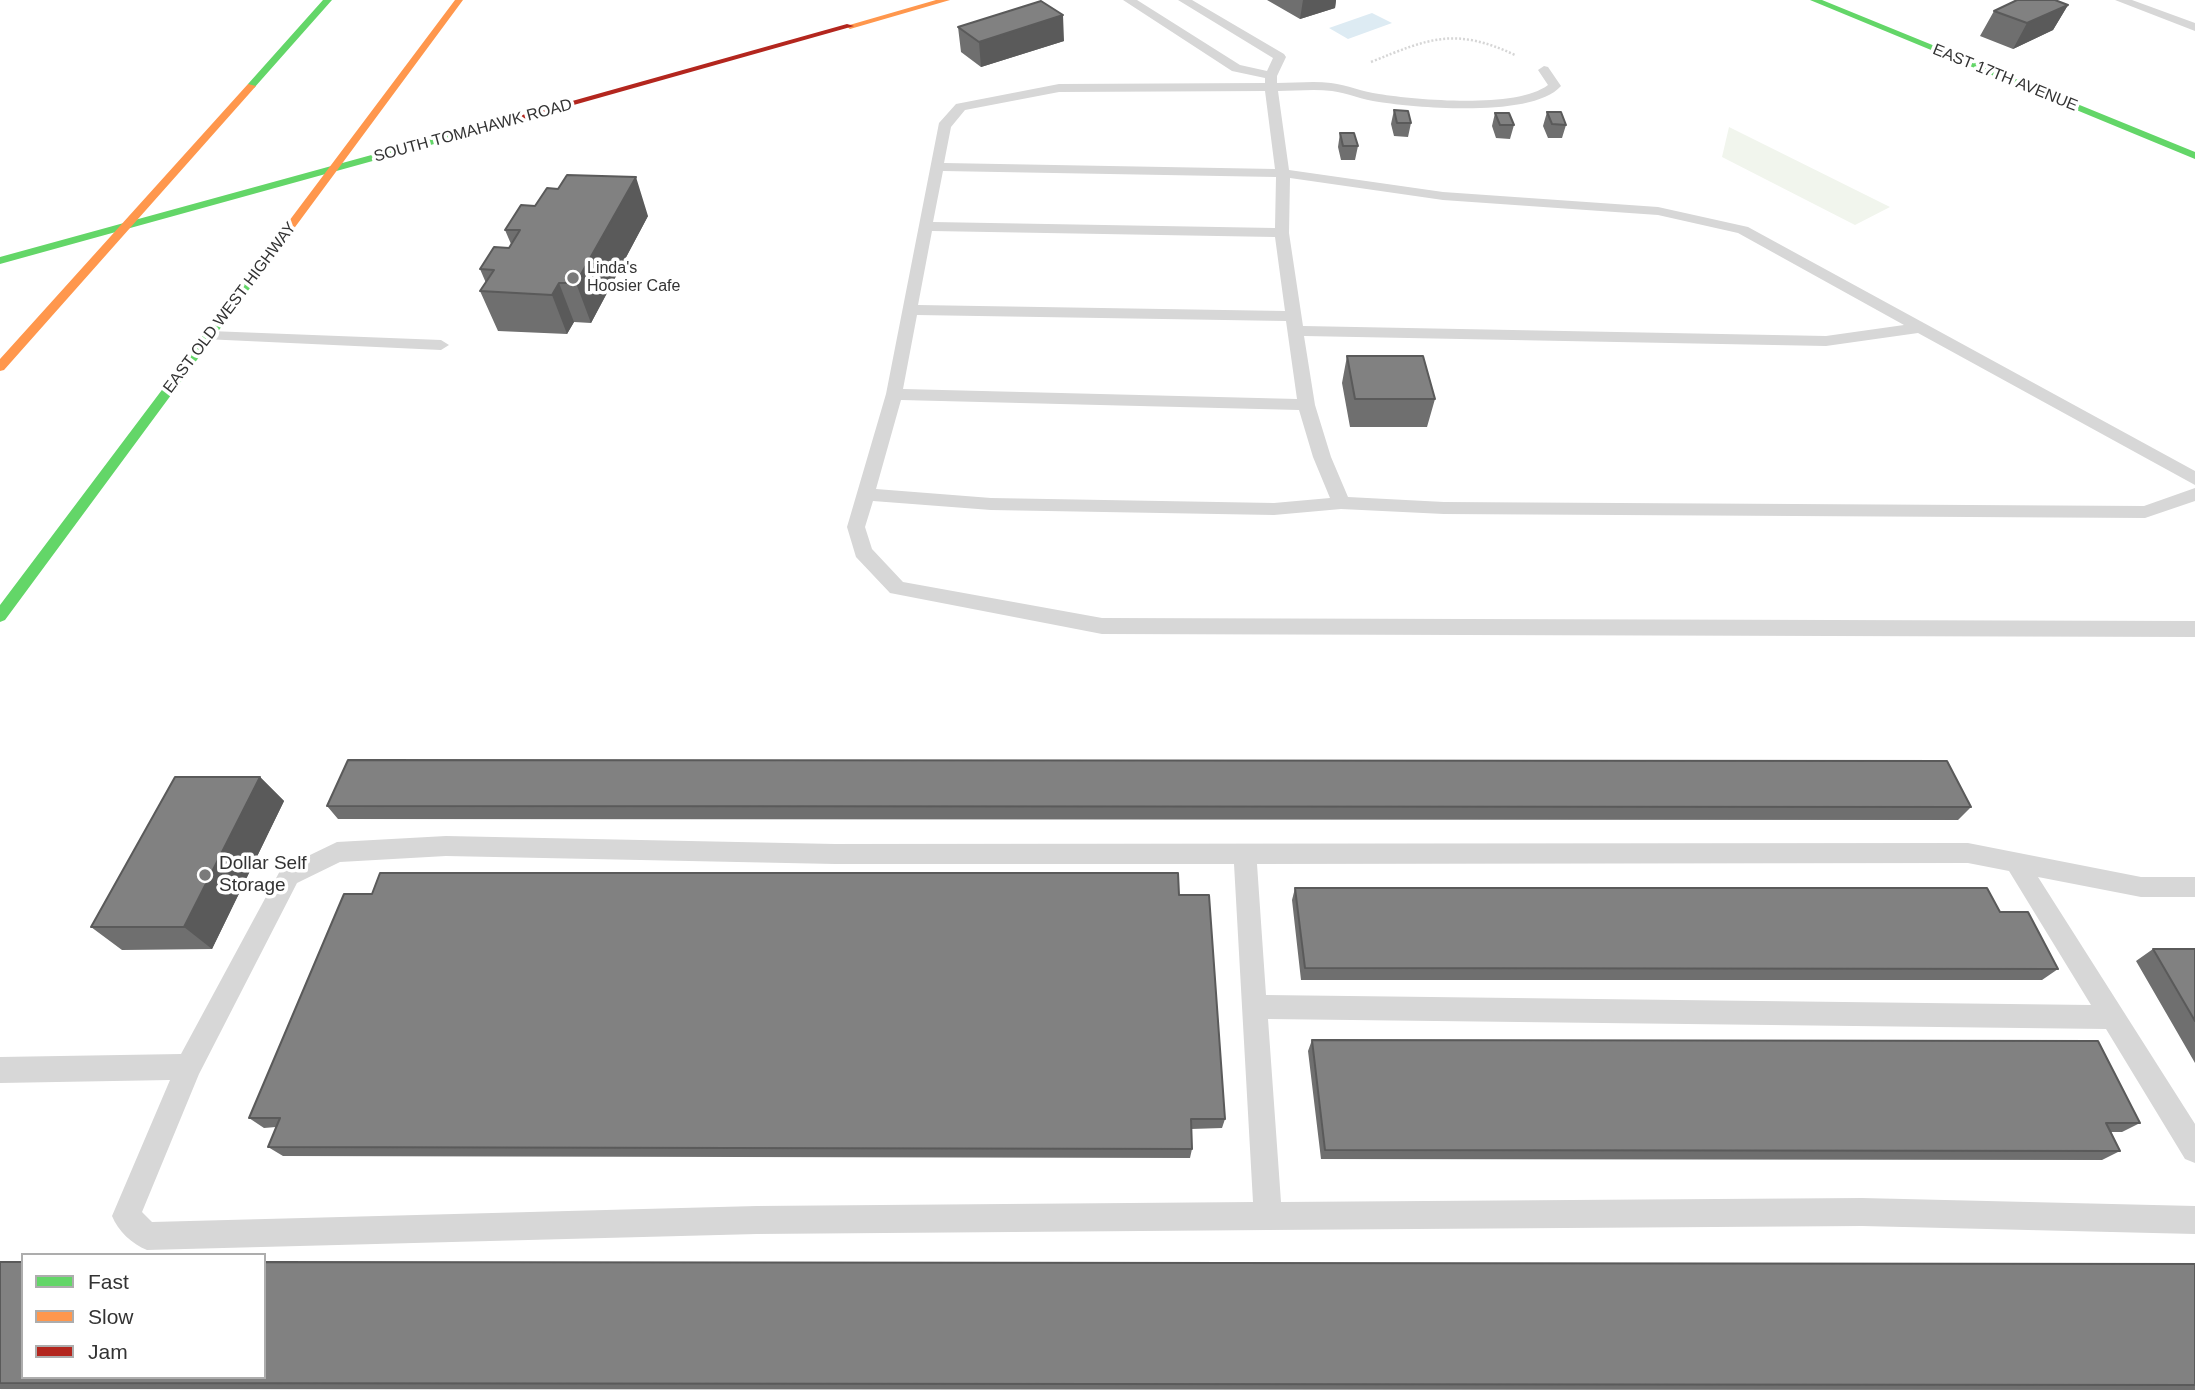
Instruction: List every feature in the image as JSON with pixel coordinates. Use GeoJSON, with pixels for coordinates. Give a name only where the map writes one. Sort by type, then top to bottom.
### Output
{"type":"FeatureCollection","features":[{"type":"Feature","properties":{"kind":"main road"},"geometry":{"type":"LineString","coordinates":[[0,367],[328,0]]}},
{"type":"Feature","properties":{"kind":"main road","name":"EAST OLD WEST HIGHWAY"},"geometry":{"type":"LineString","coordinates":[[0,616],[459,0]]}},
{"type":"Feature","properties":{"kind":"main road","name":"SOUTH TOMAHAWK ROAD"},"geometry":{"type":"LineString","coordinates":[[0,261],[946,0]]}},
{"type":"Feature","properties":{"kind":"main road","name":"EAST 17TH AVENUE"},"geometry":{"type":"LineString","coordinates":[[1814,0],[2195,156]]}},
{"type":"Feature","properties":{"kind":"lane"},"geometry":{"type":"LineString","coordinates":[[1129,0],[1172,21],[1236,68],[1271,83]]}},
{"type":"Feature","properties":{"kind":"lane"},"geometry":{"type":"LineString","coordinates":[[1184,0],[1197,13],[1280,57],[1271,83],[1283,173],[1282,233],[1307,405],[1322,457],[1341,503]]}},
{"type":"Feature","properties":{"kind":"lane"},"geometry":{"type":"LineString","coordinates":[[2121,0],[2195,27]]}},
{"type":"Feature","properties":{"kind":"lane"},"geometry":{"type":"LineString","coordinates":[[1544,70],[1555,86],[1542,96],[1497,103],[1437,104],[1389,99],[1332,87],[1271,83],[1059,88],[961,107],[944,126],[894,394],[856,527],[863,552],[897,588],[1102,626],[2195,629]]}},
{"type":"Feature","properties":{"kind":"lane"},"geometry":{"type":"LineString","coordinates":[[936,167],[1283,173],[1443,196],[1658,211],[1743,230],[2195,479]]}},
{"type":"Feature","properties":{"kind":"lane"},"geometry":{"type":"LineString","coordinates":[[925,226],[1282,233]]}},
{"type":"Feature","properties":{"kind":"lane"},"geometry":{"type":"LineString","coordinates":[[909,310],[1826,341],[1921,328]]}},
{"type":"Feature","properties":{"kind":"lane"},"geometry":{"type":"LineString","coordinates":[[209,336],[441,345]]}},
{"type":"Feature","properties":{"kind":"lane"},"geometry":{"type":"LineString","coordinates":[[894,394],[1307,405]]}},
{"type":"Feature","properties":{"kind":"lane"},"geometry":{"type":"LineString","coordinates":[[865,495],[991,504],[1274,509],[1341,503],[1444,508],[2145,512],[2195,494]]}},
{"type":"Feature","properties":{"kind":"lane"},"geometry":{"type":"LineString","coordinates":[[2195,887],[2141,887],[1968,853],[835,854],[446,846],[337,852],[289,876],[189,1066],[126,1216],[147,1236],[757,1220],[1268,1216],[1862,1212],[2195,1220]]}},
{"type":"Feature","properties":{"kind":"lane"},"geometry":{"type":"LineString","coordinates":[[1245,853],[1268,1216]]}},
{"type":"Feature","properties":{"kind":"lane"},"geometry":{"type":"LineString","coordinates":[[2016,862],[2195,1149]]}},
{"type":"Feature","properties":{"kind":"lane"},"geometry":{"type":"LineString","coordinates":[[1256,1007],[2113,1017]]}},
{"type":"Feature","properties":{"kind":"lane"},"geometry":{"type":"LineString","coordinates":[[0,1070],[155,1069],[189,1066]]}},
{"type":"Feature","properties":{"kind":"path"},"geometry":{"type":"LineString","coordinates":[[1332,87],[1348,72],[1418,42],[1445,35],[1470,38],[1510,52],[1544,70]]}},
{"type":"Feature","properties":{"kind":"shaded area"},"geometry":{"type":"Polygon","coordinates":[[[1372,13],[1392,23],[1348,39],[1329,28],[1372,13]]]}},
{"type":"Feature","properties":{"kind":"shaded area"},"geometry":{"type":"Polygon","coordinates":[[[1729,127],[1890,207],[1855,225],[1722,157],[1729,127]]]}},
{"type":"Feature","properties":{"kind":"building"},"geometry":{"type":"Polygon","coordinates":[[[2017,0],[2055,0],[2068,5],[2027,23],[1994,11],[2017,0]]]}},
{"type":"Feature","properties":{"kind":"building"},"geometry":{"type":"Polygon","coordinates":[[[1041,1],[1063,15],[979,42],[958,27],[1041,1]]]}},
{"type":"Feature","properties":{"kind":"building"},"geometry":{"type":"Polygon","coordinates":[[[1394,110],[1408,111],[1411,123],[1397,123],[1394,110]]]}},
{"type":"Feature","properties":{"kind":"building"},"geometry":{"type":"Polygon","coordinates":[[[1547,112],[1561,112],[1566,125],[1552,124],[1547,112]]]}},
{"type":"Feature","properties":{"kind":"building"},"geometry":{"type":"Polygon","coordinates":[[[1495,113],[1509,113],[1514,125],[1500,125],[1495,113]]]}},
{"type":"Feature","properties":{"kind":"building"},"geometry":{"type":"Polygon","coordinates":[[[1340,133],[1354,133],[1358,146],[1343,146],[1340,133]]]}},
{"type":"Feature","properties":{"kind":"building"},"geometry":{"type":"Polygon","coordinates":[[[567,175],[636,177],[576,283],[559,283],[552,295],[480,291],[494,270],[480,269],[494,247],[509,248],[520,230],[505,230],[521,205],[535,206],[547,188],[558,189],[567,175]]]}},
{"type":"Feature","properties":{"kind":"building"},"geometry":{"type":"Polygon","coordinates":[[[1347,356],[1423,356],[1435,399],[1355,399],[1347,356]]]}},
{"type":"Feature","properties":{"kind":"building"},"geometry":{"type":"Polygon","coordinates":[[[348,760],[1947,761],[1971,807],[327,806],[348,760]]]}},
{"type":"Feature","properties":{"kind":"building"},"geometry":{"type":"Polygon","coordinates":[[[175,777],[260,777],[184,927],[91,927],[175,777]]]}},
{"type":"Feature","properties":{"kind":"building"},"geometry":{"type":"Polygon","coordinates":[[[380,873],[1178,873],[1179,895],[1209,895],[1225,1119],[1191,1119],[1192,1149],[268,1147],[280,1118],[249,1118],[344,894],[372,894],[380,873]]]}},
{"type":"Feature","properties":{"kind":"building"},"geometry":{"type":"Polygon","coordinates":[[[1295,888],[1987,888],[2000,912],[2028,912],[2058,969],[1305,968],[1295,888]]]}},
{"type":"Feature","properties":{"kind":"building"},"geometry":{"type":"Polygon","coordinates":[[[2153,949],[2195,949],[2195,1021],[2153,949]]]}},
{"type":"Feature","properties":{"kind":"building"},"geometry":{"type":"Polygon","coordinates":[[[1312,1040],[2098,1041],[2140,1123],[2106,1123],[2120,1151],[1325,1150],[1312,1040]]]}},
{"type":"Feature","properties":{"kind":"building"},"geometry":{"type":"Polygon","coordinates":[[[0,1262],[21,1262],[21,1379],[266,1379],[266,1262],[2195,1264],[2195,1385],[0,1383],[0,1262]]]}},
{"type":"Feature","properties":{"kind":"traffic: fast"},"geometry":{"type":"LineString","coordinates":[[251,86],[328,0]]}},
{"type":"Feature","properties":{"kind":"traffic: fast"},"geometry":{"type":"LineString","coordinates":[[1814,0],[2195,156]]}},
{"type":"Feature","properties":{"kind":"traffic: fast"},"geometry":{"type":"LineString","coordinates":[[0,261],[488,126]]}},
{"type":"Feature","properties":{"kind":"traffic: fast"},"geometry":{"type":"LineString","coordinates":[[0,616],[263,263]]}},
{"type":"Feature","properties":{"kind":"traffic: slow"},"geometry":{"type":"LineString","coordinates":[[263,263],[459,0]]}},
{"type":"Feature","properties":{"kind":"traffic: slow"},"geometry":{"type":"LineString","coordinates":[[850,26],[946,0]]}},
{"type":"Feature","properties":{"kind":"traffic: slow"},"geometry":{"type":"LineString","coordinates":[[0,367],[251,86]]}},
{"type":"Feature","properties":{"kind":"traffic: jam"},"geometry":{"type":"LineString","coordinates":[[488,126],[850,26]]}},
{"type":"Feature","properties":{"kind":"place","name":"Linda's Hoosier Cafe"},"geometry":{"type":"Point","coordinates":[573,278]}},
{"type":"Feature","properties":{"kind":"place","name":"Dollar Self Storage"},"geometry":{"type":"Point","coordinates":[205,875]}}]}
